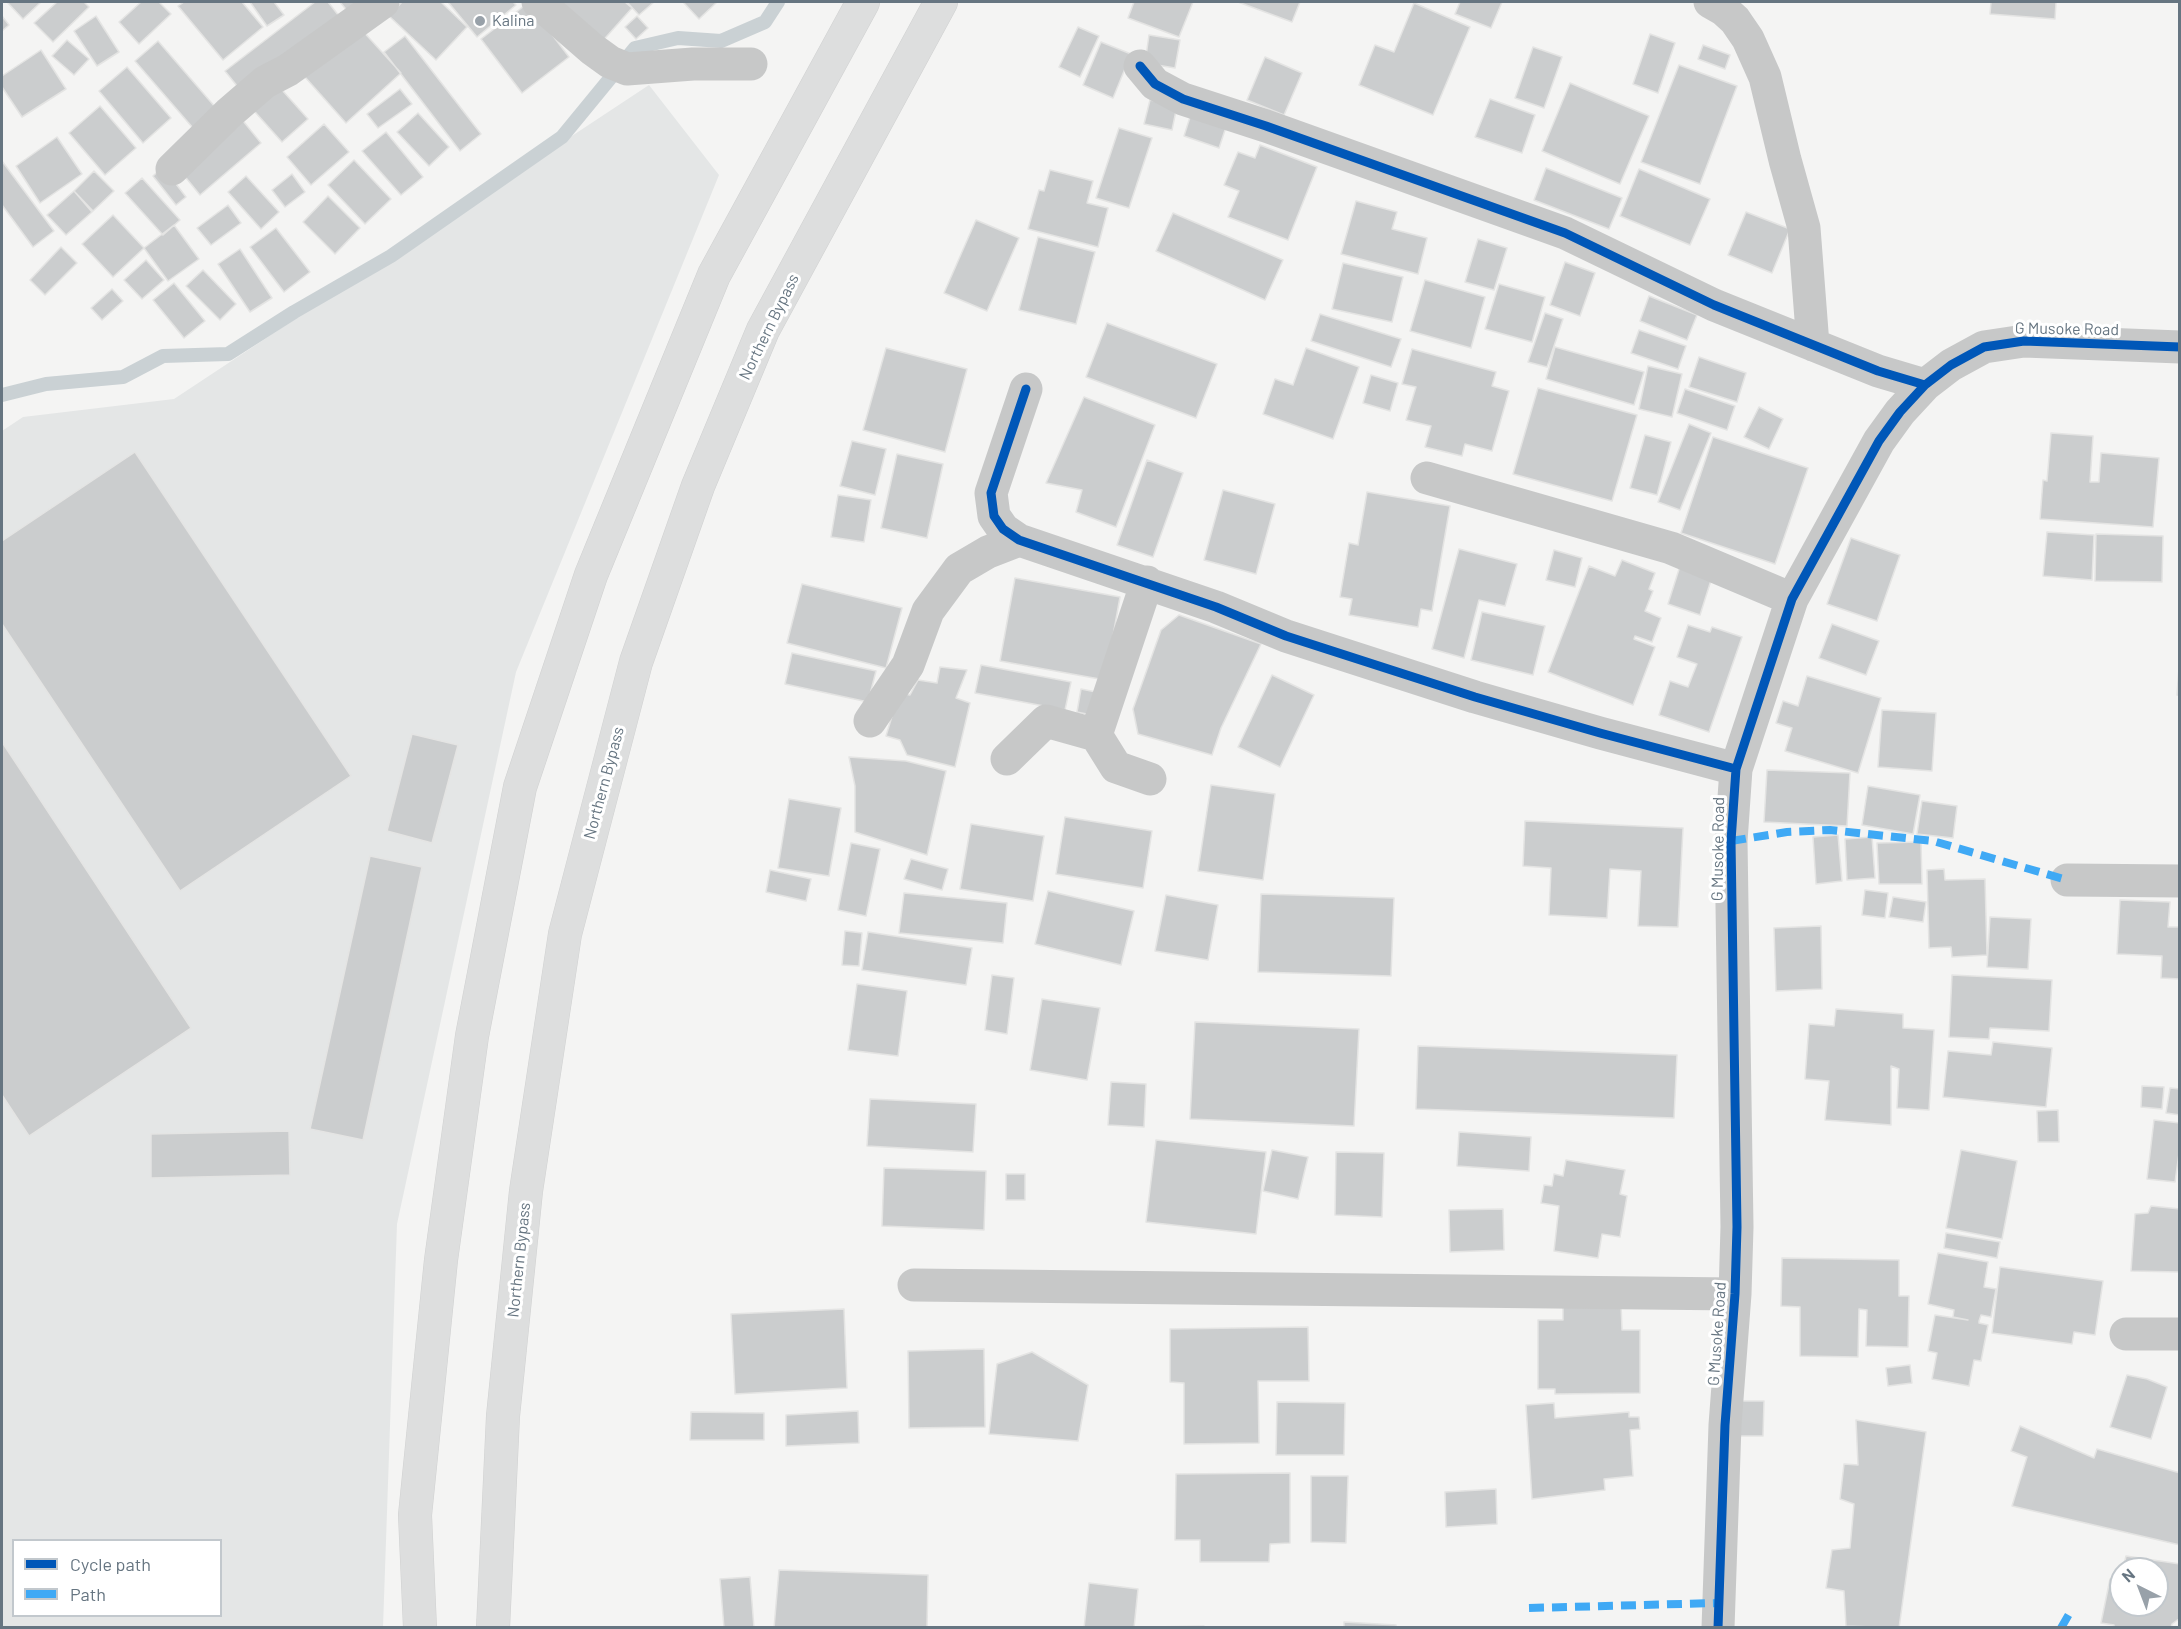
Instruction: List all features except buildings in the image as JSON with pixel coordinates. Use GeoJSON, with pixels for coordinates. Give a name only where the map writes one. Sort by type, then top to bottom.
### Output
{"type":"FeatureCollection","features":[{"type":"Feature","properties":{"kind":"highway"},"geometry":{"type":"LineString","coordinates":[[420,1628],[415,1515],[441,1260],[472,1036],[520,786],[591,575],[714,275],[863,2]]}},
{"type":"Feature","properties":{"kind":"highway","name":"Northern Bypass"},"geometry":{"type":"LineString","coordinates":[[493,1628],[503,1416],[528,1179],[565,934],[636,662],[698,486],[763,330],[941,2]]}},
{"type":"Feature","properties":{"kind":"street"},"geometry":{"type":"LineString","coordinates":[[172,170],[229,113],[265,82],[288,70],[383,2]]}},
{"type":"Feature","properties":{"kind":"street"},"geometry":{"type":"LineString","coordinates":[[537,2],[592,49],[610,62],[627,69],[693,64],[751,64]]}},
{"type":"Feature","properties":{"kind":"street"},"geometry":{"type":"LineString","coordinates":[[1710,2],[1735,20],[1748,39],[1765,77],[1804,228],[1813,345]]}},
{"type":"Feature","properties":{"kind":"street"},"geometry":{"type":"LineString","coordinates":[[1140,66],[1155,84],[1183,99],[1266,126],[1565,233],[1713,305],[1878,371],[1925,385]]}},
{"type":"Feature","properties":{"kind":"street","name":"G Musoke Road"},"geometry":{"type":"LineString","coordinates":[[1718,1628],[1725,1425],[1736,1294],[1731,841],[1736,769],[1792,599],[1880,441],[1900,412],[1925,385],[1951,365],[1984,347],[2024,341],[2180,347]]}},
{"type":"Feature","properties":{"kind":"street"},"geometry":{"type":"LineString","coordinates":[[1026,389],[991,493],[994,516],[1003,529],[1018,540],[1147,582],[1286,636],[1475,697],[1600,734],[1736,769]]}},
{"type":"Feature","properties":{"kind":"street"},"geometry":{"type":"LineString","coordinates":[[1427,478],[1671,548],[1792,599]]}},
{"type":"Feature","properties":{"kind":"street"},"geometry":{"type":"LineString","coordinates":[[870,721],[908,665],[928,611],[959,569],[988,552],[1018,540]]}},
{"type":"Feature","properties":{"kind":"street"},"geometry":{"type":"LineString","coordinates":[[1096,735],[1147,582]]}},
{"type":"Feature","properties":{"kind":"street"},"geometry":{"type":"LineString","coordinates":[[1007,759],[1046,721],[1096,735],[1116,766],[1150,779]]}},
{"type":"Feature","properties":{"kind":"street"},"geometry":{"type":"LineString","coordinates":[[2067,880],[2180,881]]}},
{"type":"Feature","properties":{"kind":"street"},"geometry":{"type":"LineString","coordinates":[[914,1285],[1736,1294]]}},
{"type":"Feature","properties":{"kind":"street"},"geometry":{"type":"LineString","coordinates":[[2126,1334],[2180,1334]]}},
{"type":"Feature","properties":{"kind":"shaded area"},"geometry":{"type":"Polygon","coordinates":[[[649,85],[719,175],[516,672],[397,1224],[383,1627],[2,1628],[2,431],[23,417],[174,399],[649,85]]]}},
{"type":"Feature","properties":{"kind":"waterway"},"geometry":{"type":"LineString","coordinates":[[2,395],[46,384],[123,377],[163,356],[228,354],[294,312],[391,256],[562,137],[635,48],[678,38],[721,41],[765,22],[778,2]]}},
{"type":"Feature","properties":{"kind":"marked path"},"geometry":{"type":"LineString","coordinates":[[1731,841],[1787,832],[1830,830],[1933,841],[2067,880]]}},
{"type":"Feature","properties":{"kind":"marked path"},"geometry":{"type":"LineString","coordinates":[[1529,1608],[1719,1603]]}},
{"type":"Feature","properties":{"kind":"marked path"},"geometry":{"type":"LineString","coordinates":[[2061,1628],[2072,1609]]}},
{"type":"Feature","properties":{"kind":"cycle path"},"geometry":{"type":"LineString","coordinates":[[1140,66],[1155,84],[1183,99],[1266,126],[1565,233],[1714,305],[1878,371],[1925,385]]}},
{"type":"Feature","properties":{"kind":"cycle path"},"geometry":{"type":"LineString","coordinates":[[1718,1628],[1725,1425],[1735,1294],[1737,1227],[1731,841],[1736,769],[1792,599],[1879,441],[1900,412],[1925,385],[1951,365],[1984,347],[2024,341],[2180,347]]}},
{"type":"Feature","properties":{"kind":"cycle path"},"geometry":{"type":"LineString","coordinates":[[1026,389],[991,493],[994,516],[1003,529],[1019,540],[1216,607],[1286,636],[1475,697],[1736,769]]}},
{"type":"Feature","properties":{"kind":"place","name":"Kalina"},"geometry":{"type":"Point","coordinates":[480,21]}}]}
